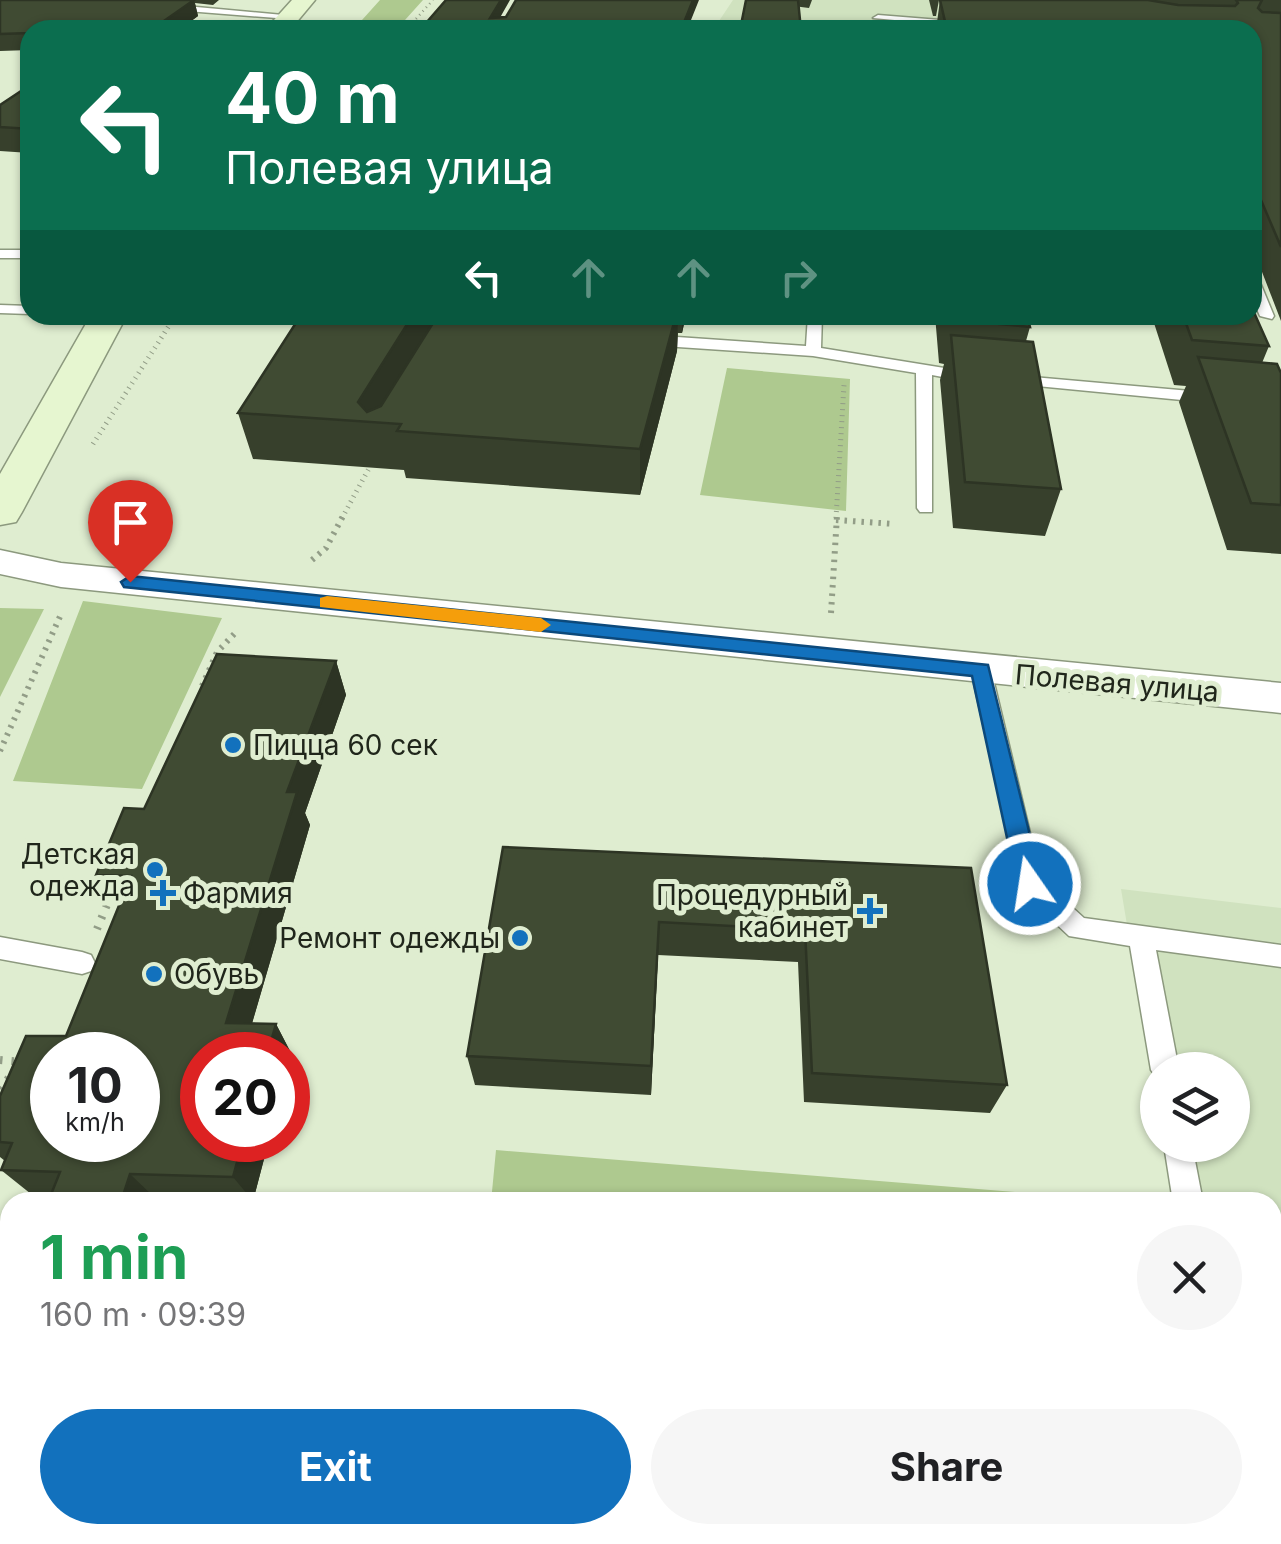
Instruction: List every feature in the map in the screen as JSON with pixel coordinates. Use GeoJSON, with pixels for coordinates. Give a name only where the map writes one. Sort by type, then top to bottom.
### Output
{"type":"FeatureCollection","features":[{"type":"Feature","properties":{"kind":"main road"},"geometry":{"type":"LineString","coordinates":[[3,500],[104,325]]}},
{"type":"Feature","properties":{"kind":"street","name":"Полевая улица"},"geometry":{"type":"LineString","coordinates":[[0,562],[61,576],[1281,698]]}},
{"type":"Feature","properties":{"kind":"lane"},"geometry":{"type":"LineString","coordinates":[[176,0],[165,7],[290,15]]}},
{"type":"Feature","properties":{"kind":"lane"},"geometry":{"type":"LineString","coordinates":[[878,18],[905,20]]}},
{"type":"Feature","properties":{"kind":"lane"},"geometry":{"type":"LineString","coordinates":[[814,325],[814,352]]}},
{"type":"Feature","properties":{"kind":"lane"},"geometry":{"type":"LineString","coordinates":[[623,338],[814,352],[983,378]]}},
{"type":"Feature","properties":{"kind":"lane"},"geometry":{"type":"LineString","coordinates":[[924,370],[926,508]]}},
{"type":"Feature","properties":{"kind":"lane"},"geometry":{"type":"LineString","coordinates":[[1002,380],[1221,398]]}},
{"type":"Feature","properties":{"kind":"lane"},"geometry":{"type":"LineString","coordinates":[[981,670],[1030,884],[1078,928],[1281,956]]}},
{"type":"Feature","properties":{"kind":"lane"},"geometry":{"type":"LineString","coordinates":[[1141,935],[1162,1052]]}},
{"type":"Feature","properties":{"kind":"lane"},"geometry":{"type":"LineString","coordinates":[[0,948],[82,963]]}},
{"type":"Feature","properties":{"kind":"lane"},"geometry":{"type":"LineString","coordinates":[[1181,1162],[1186,1192]]}},
{"type":"Feature","properties":{"kind":"path"},"geometry":{"type":"LineString","coordinates":[[415,20],[432,0]]}},
{"type":"Feature","properties":{"kind":"path"},"geometry":{"type":"LineString","coordinates":[[84,458],[170,325]]}},
{"type":"Feature","properties":{"kind":"path"},"geometry":{"type":"LineString","coordinates":[[814,352],[844,384],[828,654]]}},
{"type":"Feature","properties":{"kind":"path"},"geometry":{"type":"LineString","coordinates":[[201,689],[217,652],[270,597],[326,548],[379,450]]}},
{"type":"Feature","properties":{"kind":"path"},"geometry":{"type":"LineString","coordinates":[[836,520],[928,526],[926,508]]}},
{"type":"Feature","properties":{"kind":"path"},"geometry":{"type":"LineString","coordinates":[[0,751],[68,599],[61,576]]}},
{"type":"Feature","properties":{"kind":"path"},"geometry":{"type":"LineString","coordinates":[[82,963],[114,890]]}},
{"type":"Feature","properties":{"kind":"path"},"geometry":{"type":"LineString","coordinates":[[0,1060],[23,1061],[0,1090]]}},
{"type":"Feature","properties":{"kind":"shaded area"},"geometry":{"type":"Polygon","coordinates":[[[733,0],[1083,0],[1083,20],[720,20],[733,0]]]}},
{"type":"Feature","properties":{"kind":"shaded area"},"geometry":{"type":"Polygon","coordinates":[[[1121,889],[1281,908],[1281,1192],[1172,1192],[1167,1162],[1250,1162],[1250,1052],[1148,1052],[1121,889]]]}},
{"type":"Feature","properties":{"kind":"green space"},"geometry":{"type":"Polygon","coordinates":[[[380,0],[423,0],[405,20],[362,20],[380,0]]]}},
{"type":"Feature","properties":{"kind":"green space"},"geometry":{"type":"Polygon","coordinates":[[[727,368],[850,379],[846,511],[700,495],[727,368]]]}},
{"type":"Feature","properties":{"kind":"green space"},"geometry":{"type":"Polygon","coordinates":[[[83,601],[222,618],[142,789],[13,781],[83,601]]]}},
{"type":"Feature","properties":{"kind":"green space"},"geometry":{"type":"Polygon","coordinates":[[[0,608],[44,609],[0,697],[0,608]]]}},
{"type":"Feature","properties":{"kind":"green space"},"geometry":{"type":"Polygon","coordinates":[[[496,1150],[1014,1192],[492,1192],[496,1150]]]}},
{"type":"Feature","properties":{"kind":"building"},"geometry":{"type":"Polygon","coordinates":[[[0,0],[194,0],[165,20],[20,20],[20,33],[0,34],[0,0]]]}},
{"type":"Feature","properties":{"kind":"building"},"geometry":{"type":"Polygon","coordinates":[[[446,0],[501,0],[490,18],[506,17],[516,0],[693,0],[685,20],[429,20],[446,0]]]}},
{"type":"Feature","properties":{"kind":"building"},"geometry":{"type":"Polygon","coordinates":[[[746,0],[798,0],[800,20],[742,20],[746,0]]]}},
{"type":"Feature","properties":{"kind":"building"},"geometry":{"type":"Polygon","coordinates":[[[940,0],[1148,0],[1235,6],[1236,0],[1262,0],[1258,8],[1262,12],[1281,13],[1281,247],[1262,202],[1262,20],[945,20],[940,0]]]}},
{"type":"Feature","properties":{"kind":"building"},"geometry":{"type":"Polygon","coordinates":[[[20,92],[20,128],[0,127],[0,105],[20,92]]]}},
{"type":"Feature","properties":{"kind":"building"},"geometry":{"type":"Polygon","coordinates":[[[295,325],[407,325],[358,402],[367,412],[381,406],[432,325],[673,325],[640,449],[397,431],[401,424],[238,413],[295,325]]]}},
{"type":"Feature","properties":{"kind":"building"},"geometry":{"type":"Polygon","coordinates":[[[1187,325],[1260,325],[1269,346],[1192,340],[1187,325]]]}},
{"type":"Feature","properties":{"kind":"building"},"geometry":{"type":"Polygon","coordinates":[[[951,335],[1033,342],[1061,489],[965,482],[951,335]]]}},
{"type":"Feature","properties":{"kind":"building"},"geometry":{"type":"Polygon","coordinates":[[[1198,357],[1277,364],[1281,373],[1281,505],[1251,503],[1198,357]]]}},
{"type":"Feature","properties":{"kind":"building"},"geometry":{"type":"Polygon","coordinates":[[[217,654],[336,661],[287,792],[297,792],[226,1023],[276,1024],[274,1032],[180,1032],[180,1162],[237,1162],[233,1177],[130,1174],[124,1192],[52,1192],[60,1172],[1,1170],[12,1143],[0,1142],[0,1096],[26,1036],[30,1036],[30,1162],[160,1162],[160,1032],[68,1032],[131,876],[96,875],[124,808],[144,809],[217,654]]]}},
{"type":"Feature","properties":{"kind":"building"},"geometry":{"type":"Polygon","coordinates":[[[503,847],[971,868],[1007,1085],[812,1073],[805,930],[659,922],[651,1066],[467,1056],[503,847]]]}},
{"type":"Feature","properties":{"kind":"slow traffic"},"geometry":{"type":"LineString","coordinates":[[327,603],[541,625]]}},
{"type":"Feature","properties":{"kind":"place","name":"Пицца 60 сек"},"geometry":{"type":"Point","coordinates":[233,745]}},
{"type":"Feature","properties":{"kind":"place","name":"Детская одежда"},"geometry":{"type":"Point","coordinates":[155,870]}},
{"type":"Feature","properties":{"kind":"place","name":"Фармия"},"geometry":{"type":"Point","coordinates":[163,893]}},
{"type":"Feature","properties":{"kind":"place","name":"Процедурный кабинет"},"geometry":{"type":"Point","coordinates":[870,911]}},
{"type":"Feature","properties":{"kind":"place","name":"Ремонт одежды"},"geometry":{"type":"Point","coordinates":[520,938]}},
{"type":"Feature","properties":{"kind":"place","name":"Обувь"},"geometry":{"type":"Point","coordinates":[154,974]}},
{"type":"Feature","properties":{"kind":"route"},"geometry":{"type":"LineString","coordinates":[[130,582],[981,670],[1030,884]]}}]}
